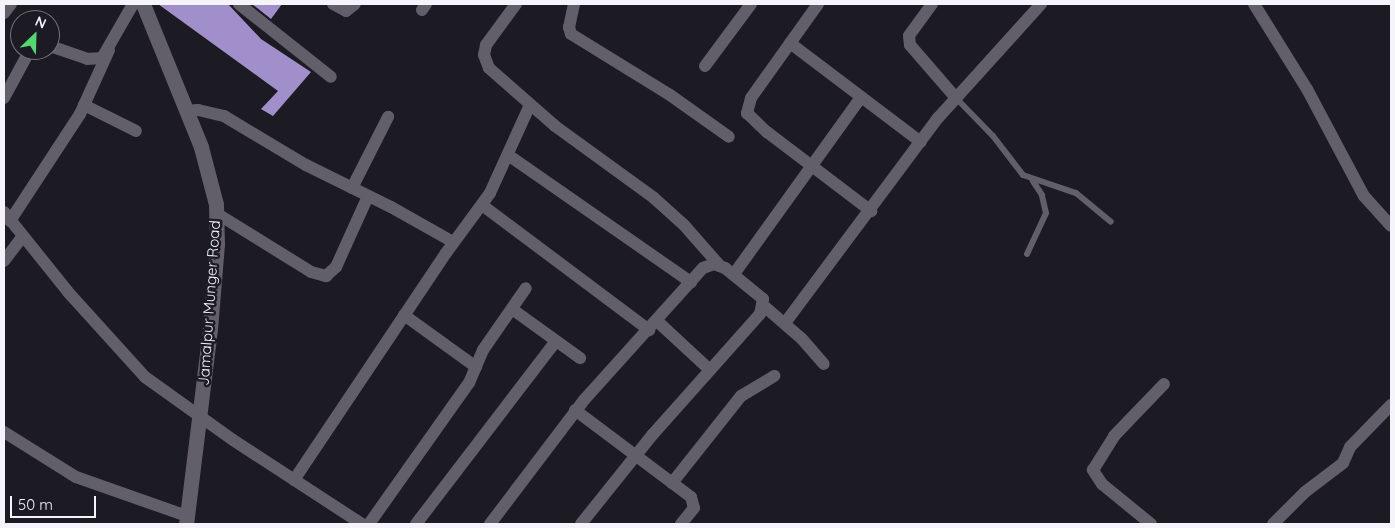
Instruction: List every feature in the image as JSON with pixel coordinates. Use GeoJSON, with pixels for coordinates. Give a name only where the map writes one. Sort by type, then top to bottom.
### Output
{"type":"FeatureCollection","features":[{"type":"Feature","properties":{"kind":"street"},"geometry":{"type":"LineString","coordinates":[[4,14],[11,4]]}},
{"type":"Feature","properties":{"kind":"street"},"geometry":{"type":"LineString","coordinates":[[133,4],[109,50],[84,105],[46,169],[7,216],[22,237],[144,377],[294,480],[362,524]]}},
{"type":"Feature","properties":{"kind":"street","name":"Jamalpur Munger Road"},"geometry":{"type":"LineString","coordinates":[[143,4],[187,111],[212,182],[216,213],[211,311],[200,416],[186,520]]}},
{"type":"Feature","properties":{"kind":"street"},"geometry":{"type":"LineString","coordinates":[[239,4],[331,77]]}},
{"type":"Feature","properties":{"kind":"street"},"geometry":{"type":"LineString","coordinates":[[333,4],[346,11],[356,4]]}},
{"type":"Feature","properties":{"kind":"street"},"geometry":{"type":"LineString","coordinates":[[516,4],[486,45],[484,55],[490,68],[530,105],[654,198],[691,231],[720,266]]}},
{"type":"Feature","properties":{"kind":"street"},"geometry":{"type":"LineString","coordinates":[[574,4],[569,27],[571,34],[663,90],[729,136]]}},
{"type":"Feature","properties":{"kind":"street"},"geometry":{"type":"LineString","coordinates":[[705,66],[751,4]]}},
{"type":"Feature","properties":{"kind":"street"},"geometry":{"type":"LineString","coordinates":[[818,4],[751,98],[747,113],[811,167],[871,211]]}},
{"type":"Feature","properties":{"kind":"street"},"geometry":{"type":"LineString","coordinates":[[932,4],[909,36],[910,45],[955,97]]}},
{"type":"Feature","properties":{"kind":"street"},"geometry":{"type":"LineString","coordinates":[[785,323],[955,97],[1040,4]]}},
{"type":"Feature","properties":{"kind":"street"},"geometry":{"type":"LineString","coordinates":[[1254,4],[1307,89],[1364,196],[1391,226]]}},
{"type":"Feature","properties":{"kind":"street"},"geometry":{"type":"LineString","coordinates":[[790,43],[921,142]]}},
{"type":"Feature","properties":{"kind":"street"},"geometry":{"type":"LineString","coordinates":[[60,49],[94,60],[109,50]]}},
{"type":"Feature","properties":{"kind":"street"},"geometry":{"type":"LineString","coordinates":[[4,98],[25,60]]}},
{"type":"Feature","properties":{"kind":"street"},"geometry":{"type":"LineString","coordinates":[[734,274],[861,97]]}},
{"type":"Feature","properties":{"kind":"street"},"geometry":{"type":"LineString","coordinates":[[84,105],[136,131]]}},
{"type":"Feature","properties":{"kind":"street"},"geometry":{"type":"LineString","coordinates":[[294,480],[453,242],[482,206],[508,155],[530,105]]}},
{"type":"Feature","properties":{"kind":"street"},"geometry":{"type":"LineString","coordinates":[[187,111],[205,111],[224,116],[306,165],[453,242]]}},
{"type":"Feature","properties":{"kind":"street"},"geometry":{"type":"LineString","coordinates":[[352,188],[388,117]]}},
{"type":"Feature","properties":{"kind":"street"},"geometry":{"type":"LineString","coordinates":[[508,155],[691,282]]}},
{"type":"Feature","properties":{"kind":"street"},"geometry":{"type":"LineString","coordinates":[[216,213],[311,272],[326,276],[336,267],[368,196]]}},
{"type":"Feature","properties":{"kind":"street"},"geometry":{"type":"LineString","coordinates":[[482,206],[653,325],[710,370]]}},
{"type":"Feature","properties":{"kind":"street"},"geometry":{"type":"LineString","coordinates":[[4,261],[22,237]]}},
{"type":"Feature","properties":{"kind":"street"},"geometry":{"type":"LineString","coordinates":[[490,524],[576,410],[708,264],[720,266],[757,291],[764,306],[785,323],[824,364]]}},
{"type":"Feature","properties":{"kind":"street"},"geometry":{"type":"LineString","coordinates":[[369,524],[469,383],[483,350],[526,288]]}},
{"type":"Feature","properties":{"kind":"street"},"geometry":{"type":"LineString","coordinates":[[581,524],[635,456],[710,370],[755,322],[764,306]]}},
{"type":"Feature","properties":{"kind":"street"},"geometry":{"type":"LineString","coordinates":[[512,309],[580,358]]}},
{"type":"Feature","properties":{"kind":"street"},"geometry":{"type":"LineString","coordinates":[[404,316],[476,367]]}},
{"type":"Feature","properties":{"kind":"street"},"geometry":{"type":"LineString","coordinates":[[416,524],[556,341]]}},
{"type":"Feature","properties":{"kind":"street"},"geometry":{"type":"LineString","coordinates":[[672,483],[741,396],[774,376]]}},
{"type":"Feature","properties":{"kind":"street"},"geometry":{"type":"LineString","coordinates":[[1150,524],[1102,484],[1093,470],[1114,436],[1164,384]]}},
{"type":"Feature","properties":{"kind":"street"},"geometry":{"type":"LineString","coordinates":[[1273,524],[1304,492],[1343,464],[1350,448],[1391,405]]}},
{"type":"Feature","properties":{"kind":"street"},"geometry":{"type":"LineString","coordinates":[[576,410],[695,502],[691,514],[681,524]]}},
{"type":"Feature","properties":{"kind":"street"},"geometry":{"type":"LineString","coordinates":[[4,432],[76,477],[186,520]]}},
{"type":"Feature","properties":{"kind":"lane"},"geometry":{"type":"LineString","coordinates":[[955,97],[993,136],[1016,169],[1032,180],[1076,193],[1111,222]]}},
{"type":"Feature","properties":{"kind":"lane"},"geometry":{"type":"LineString","coordinates":[[1027,254],[1046,214],[1042,195],[1032,180]]}},
{"type":"Feature","properties":{"kind":"building"},"geometry":{"type":"Polygon","coordinates":[[[158,4],[228,4],[261,39],[311,72],[273,116],[261,109],[278,91],[158,4]]]}},
{"type":"Feature","properties":{"kind":"building"},"geometry":{"type":"Polygon","coordinates":[[[252,4],[282,4],[271,19],[252,4]]]}}]}
